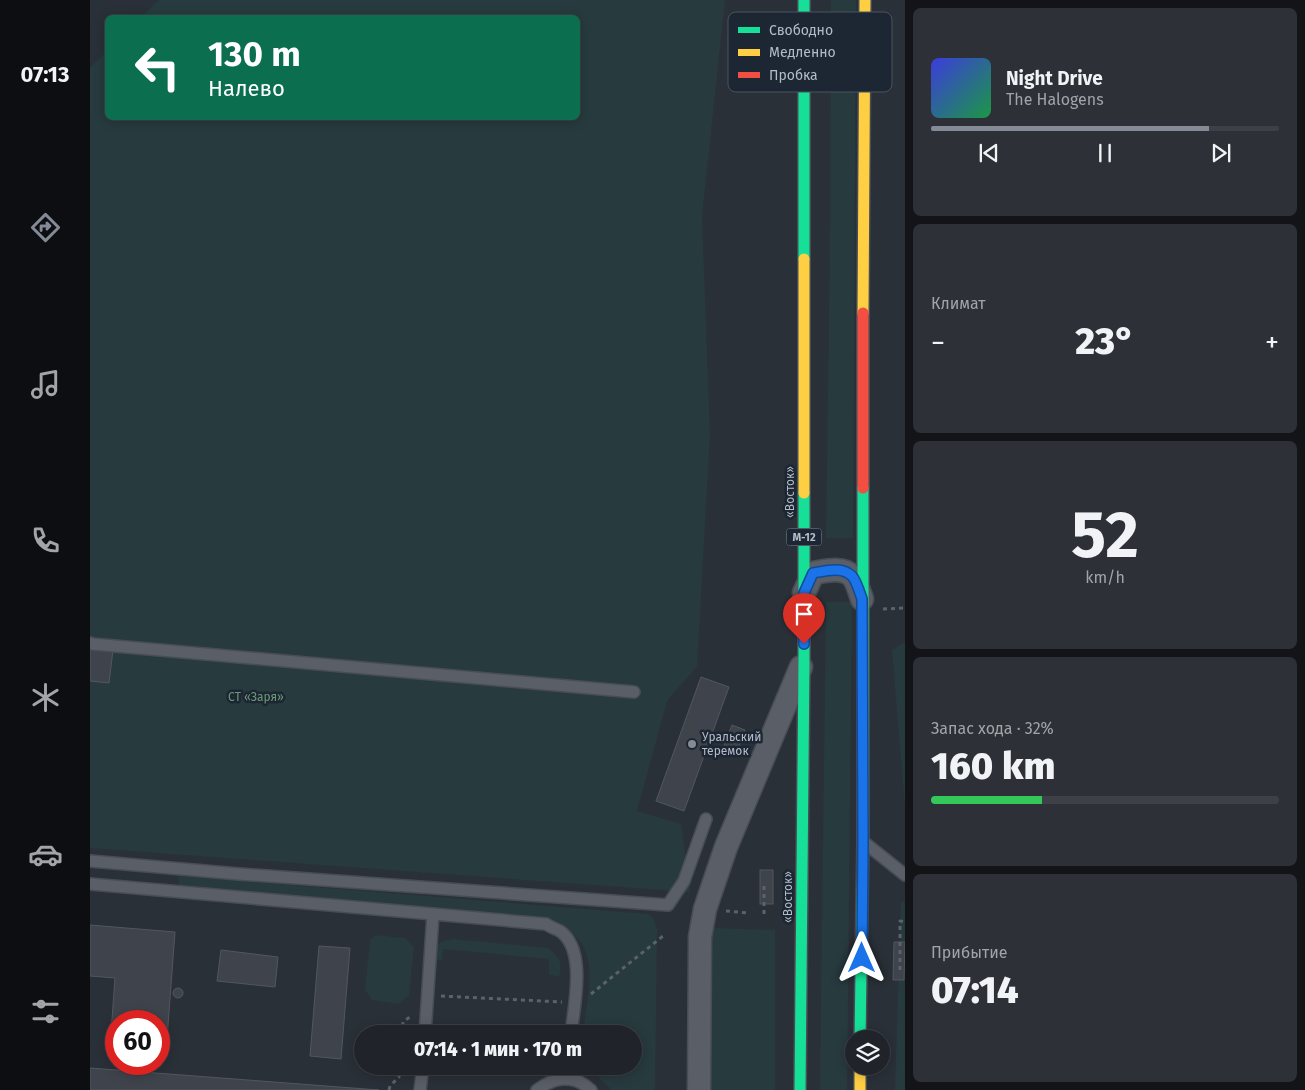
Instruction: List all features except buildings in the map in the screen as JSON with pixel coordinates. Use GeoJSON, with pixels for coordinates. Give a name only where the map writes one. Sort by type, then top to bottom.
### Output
{"type":"FeatureCollection","features":[{"type":"Feature","properties":{"kind":"main road","name":"«Восток»"},"geometry":{"type":"LineString","coordinates":[[800,1090],[804,661],[804,92]]}},
{"type":"Feature","properties":{"kind":"main road"},"geometry":{"type":"LineString","coordinates":[[860,1030],[863,841],[865,92]]}},
{"type":"Feature","properties":{"kind":"main road"},"geometry":{"type":"LineString","coordinates":[[860,1075],[860,1090]]}},
{"type":"Feature","properties":{"kind":"street"},"geometry":{"type":"LineString","coordinates":[[804,593],[813,573],[826,570],[841,570],[853,576],[862,599]]}},
{"type":"Feature","properties":{"kind":"street"},"geometry":{"type":"LineString","coordinates":[[699,1090],[700,937],[705,909],[726,847],[804,661]]}},
{"type":"Feature","properties":{"kind":"lane"},"geometry":{"type":"LineString","coordinates":[[90,643],[634,692]]}},
{"type":"Feature","properties":{"kind":"lane"},"geometry":{"type":"LineString","coordinates":[[90,861],[239,874],[668,905],[684,881],[706,819]]}},
{"type":"Feature","properties":{"kind":"lane"},"geometry":{"type":"LineString","coordinates":[[863,841],[905,875]]}},
{"type":"Feature","properties":{"kind":"lane"},"geometry":{"type":"LineString","coordinates":[[90,884],[546,924],[561,932],[569,942],[575,955],[575,1001],[572,1025]]}},
{"type":"Feature","properties":{"kind":"lane"},"geometry":{"type":"LineString","coordinates":[[425,1025],[433,914]]}},
{"type":"Feature","properties":{"kind":"lane"},"geometry":{"type":"LineString","coordinates":[[420,1090],[422,1075]]}},
{"type":"Feature","properties":{"kind":"lane"},"geometry":{"type":"LineString","coordinates":[[567,1075],[567,1079]]}},
{"type":"Feature","properties":{"kind":"lane"},"geometry":{"type":"LineString","coordinates":[[537,1090],[553,1080],[567,1079],[579,1082],[591,1090]]}},
{"type":"Feature","properties":{"kind":"path"},"geometry":{"type":"LineString","coordinates":[[764,884],[764,914]]}},
{"type":"Feature","properties":{"kind":"path"},"geometry":{"type":"LineString","coordinates":[[729,911],[748,913]]}},
{"type":"Feature","properties":{"kind":"path"},"geometry":{"type":"LineString","coordinates":[[900,970],[900,921],[905,922]]}},
{"type":"Feature","properties":{"kind":"path"},"geometry":{"type":"LineString","coordinates":[[403,1025],[403,1022],[426,1003],[441,996],[557,1002],[575,1001],[590,995],[663,936]]}},
{"type":"Feature","properties":{"kind":"path"},"geometry":{"type":"LineString","coordinates":[[389,1090],[399,1075]]}},
{"type":"Feature","properties":{"kind":"green space","name":"СТ «Заря»"},"geometry":{"type":"Polygon","coordinates":[[[159,0],[725,0],[702,216],[710,435],[697,666],[667,701],[637,811],[681,824],[690,892],[90,848],[90,68],[105,53],[105,120],[580,120],[580,15],[143,15],[159,0]]]}},
{"type":"Feature","properties":{"kind":"green space"},"geometry":{"type":"Polygon","coordinates":[[[831,0],[856,0],[856,12],[831,12],[831,0]]]}},
{"type":"Feature","properties":{"kind":"green space"},"geometry":{"type":"Polygon","coordinates":[[[831,92],[855,92],[853,538],[826,538],[831,92]]]}},
{"type":"Feature","properties":{"kind":"green space"},"geometry":{"type":"Polygon","coordinates":[[[826,602],[852,602],[848,1030],[845,1030],[847,1090],[820,1090],[826,602]]]}},
{"type":"Feature","properties":{"kind":"green space"},"geometry":{"type":"Polygon","coordinates":[[[905,642],[905,806],[892,650],[905,642]]]}},
{"type":"Feature","properties":{"kind":"green space"},"geometry":{"type":"Polygon","coordinates":[[[179,876],[648,914],[654,920],[657,929],[655,1090],[612,1090],[597,1075],[642,1075],[642,1025],[585,1025],[590,972],[588,960],[585,949],[578,939],[562,927],[179,889],[179,876]]]}},
{"type":"Feature","properties":{"kind":"green space"},"geometry":{"type":"Polygon","coordinates":[[[901,901],[905,903],[905,1090],[895,1090],[901,901]]]}},
{"type":"Feature","properties":{"kind":"green space"},"geometry":{"type":"Polygon","coordinates":[[[711,928],[775,930],[775,1090],[711,1090],[711,928]]]}},
{"type":"Feature","properties":{"kind":"green space"},"geometry":{"type":"Polygon","coordinates":[[[375,935],[405,938],[414,947],[409,995],[399,1004],[372,1000],[365,990],[370,941],[375,935]]]}},
{"type":"Feature","properties":{"kind":"green space"},"geometry":{"type":"Polygon","coordinates":[[[453,939],[548,948],[560,961],[559,977],[549,974],[549,959],[443,949],[442,960],[434,960],[435,948],[441,942],[453,939]]]}},
{"type":"Feature","properties":{"kind":"traffic: fast"},"geometry":{"type":"LineString","coordinates":[[804,0],[804,12]]}},
{"type":"Feature","properties":{"kind":"traffic: fast"},"geometry":{"type":"LineString","coordinates":[[804,92],[804,259]]}},
{"type":"Feature","properties":{"kind":"traffic: fast"},"geometry":{"type":"LineString","coordinates":[[860,1030],[863,841],[863,488]]}},
{"type":"Feature","properties":{"kind":"traffic: fast"},"geometry":{"type":"LineString","coordinates":[[800,1090],[804,493]]}},
{"type":"Feature","properties":{"kind":"traffic: slow"},"geometry":{"type":"LineString","coordinates":[[865,0],[865,12]]}},
{"type":"Feature","properties":{"kind":"traffic: slow"},"geometry":{"type":"LineString","coordinates":[[863,313],[864,92]]}},
{"type":"Feature","properties":{"kind":"traffic: slow"},"geometry":{"type":"LineString","coordinates":[[804,259],[804,493]]}},
{"type":"Feature","properties":{"kind":"traffic: slow"},"geometry":{"type":"LineString","coordinates":[[860,1075],[860,1090]]}},
{"type":"Feature","properties":{"kind":"traffic: jam"},"geometry":{"type":"LineString","coordinates":[[863,313],[863,488]]}},
{"type":"Feature","properties":{"kind":"place","name":"Уральский теремок"},"geometry":{"type":"Point","coordinates":[692,744]}},
{"type":"Feature","properties":{"kind":"route"},"geometry":{"type":"LineString","coordinates":[[804,644],[804,593],[813,573],[826,570],[841,570],[853,576],[862,599],[862,958]]}}]}
